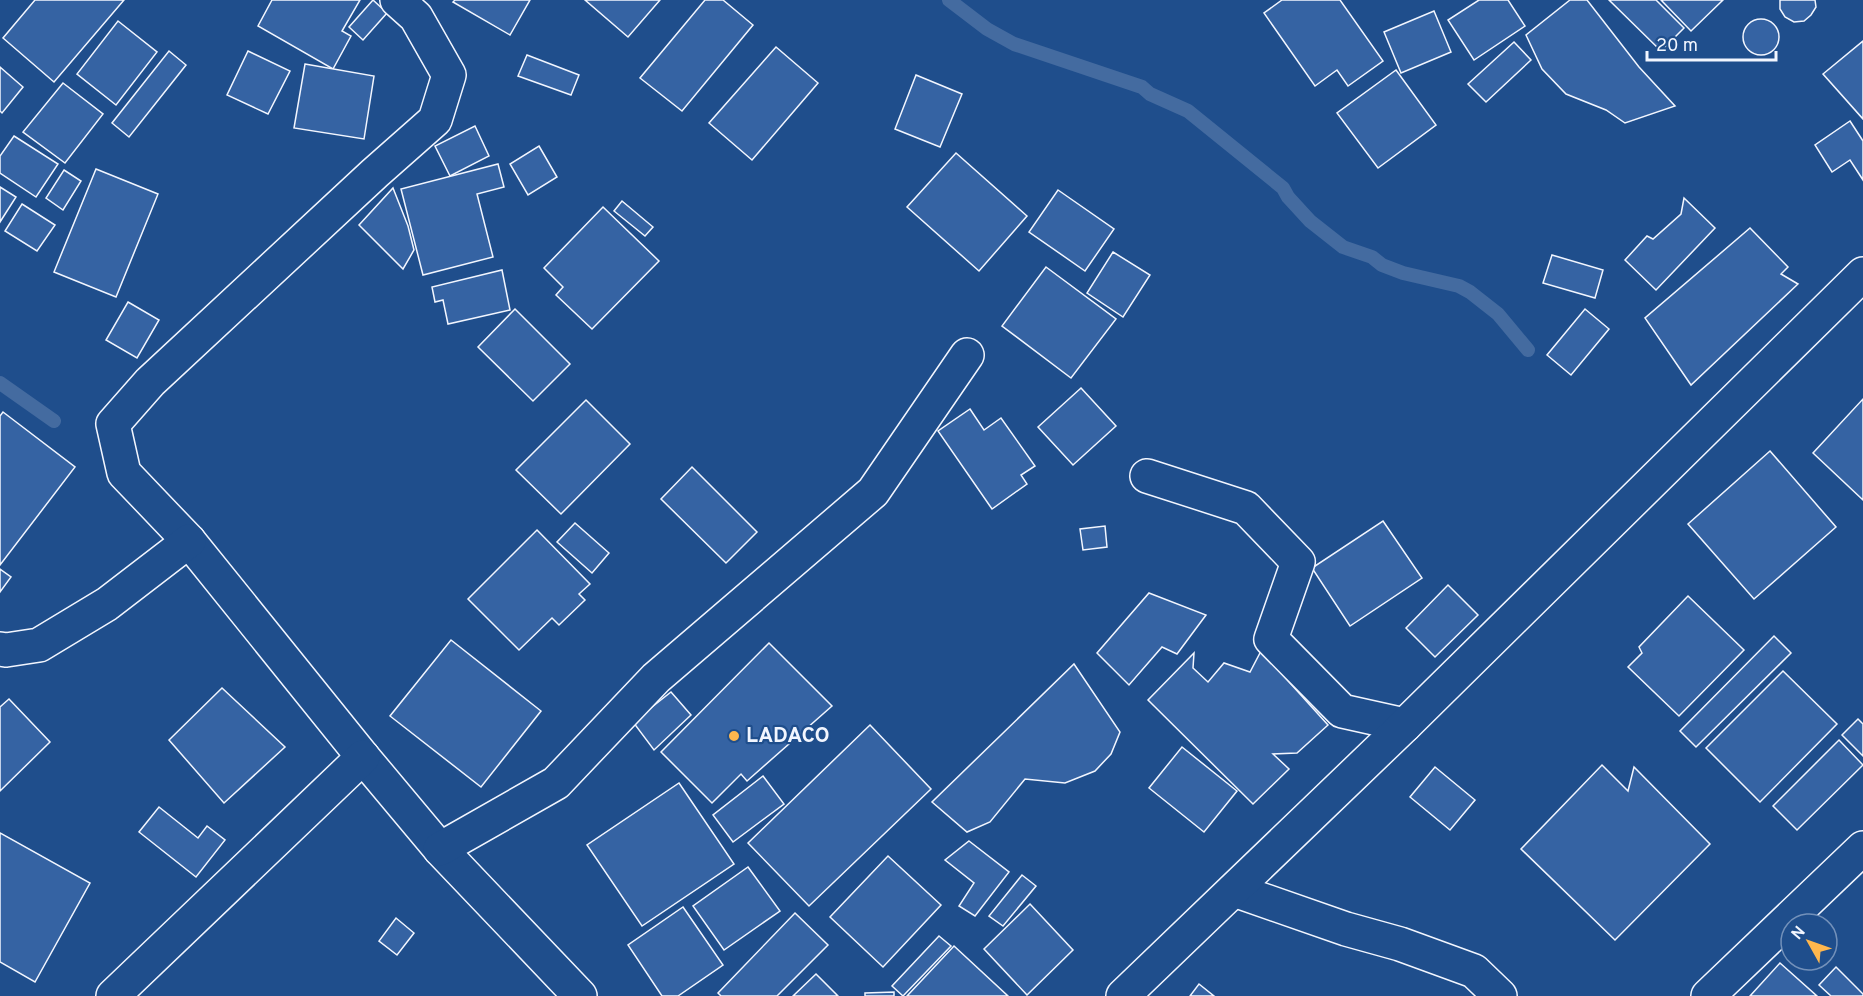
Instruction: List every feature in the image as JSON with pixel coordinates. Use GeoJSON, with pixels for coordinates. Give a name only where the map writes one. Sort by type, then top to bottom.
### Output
{"type":"FeatureCollection","features":[{"type":"Feature","properties":{"kind":"street"},"geometry":{"type":"LineString","coordinates":[[397,0],[416,17],[449,75],[435,120],[150,382],[113,424],[124,473],[189,541],[440,849],[580,996]]}},
{"type":"Feature","properties":{"kind":"street"},"geometry":{"type":"LineString","coordinates":[[1123,996],[1405,725],[1863,274]]}},
{"type":"Feature","properties":{"kind":"street"},"geometry":{"type":"LineString","coordinates":[[440,849],[556,783],[656,678],[873,492],[967,355]]}},
{"type":"Feature","properties":{"kind":"street"},"geometry":{"type":"LineString","coordinates":[[1147,476],[1246,508],[1298,562],[1271,639],[1342,711],[1405,725]]}},
{"type":"Feature","properties":{"kind":"street"},"geometry":{"type":"LineString","coordinates":[[0,649],[39,645],[107,604],[189,541]]}},
{"type":"Feature","properties":{"kind":"street"},"geometry":{"type":"LineString","coordinates":[[112,996],[363,757]]}},
{"type":"Feature","properties":{"kind":"street"},"geometry":{"type":"LineString","coordinates":[[1708,996],[1863,848]]}},
{"type":"Feature","properties":{"kind":"street"},"geometry":{"type":"LineString","coordinates":[[1234,890],[1400,944],[1474,971],[1500,996]]}},
{"type":"Feature","properties":{"kind":"building"},"geometry":{"type":"Polygon","coordinates":[[[35,0],[124,0],[54,82],[3,38],[35,0]]]}},
{"type":"Feature","properties":{"kind":"building"},"geometry":{"type":"Polygon","coordinates":[[[272,0],[360,0],[342,31],[351,36],[333,69],[258,26],[272,0]]]}},
{"type":"Feature","properties":{"kind":"building"},"geometry":{"type":"Polygon","coordinates":[[[373,0],[387,13],[363,40],[349,27],[373,0]]]}},
{"type":"Feature","properties":{"kind":"building"},"geometry":{"type":"Polygon","coordinates":[[[455,0],[530,0],[510,35],[453,2],[455,0]]]}},
{"type":"Feature","properties":{"kind":"building"},"geometry":{"type":"Polygon","coordinates":[[[585,0],[660,0],[628,37],[585,0]]]}},
{"type":"Feature","properties":{"kind":"building"},"geometry":{"type":"Polygon","coordinates":[[[705,0],[723,0],[753,25],[682,111],[640,78],[705,0]]]}},
{"type":"Feature","properties":{"kind":"building"},"geometry":{"type":"Polygon","coordinates":[[[1282,0],[1340,0],[1383,61],[1348,86],[1337,70],[1315,86],[1264,13],[1282,0]]]}},
{"type":"Feature","properties":{"kind":"building"},"geometry":{"type":"Polygon","coordinates":[[[1479,0],[1508,0],[1525,26],[1474,60],[1448,20],[1479,0]]]}},
{"type":"Feature","properties":{"kind":"building"},"geometry":{"type":"Polygon","coordinates":[[[1570,0],[1587,0],[1639,67],[1675,106],[1625,123],[1606,110],[1566,94],[1542,69],[1526,35],[1570,0]]]}},
{"type":"Feature","properties":{"kind":"building"},"geometry":{"type":"Polygon","coordinates":[[[1609,0],[1656,0],[1684,28],[1661,51],[1609,0]]]}},
{"type":"Feature","properties":{"kind":"building"},"geometry":{"type":"Polygon","coordinates":[[[1661,0],[1723,0],[1691,31],[1661,0]]]}},
{"type":"Feature","properties":{"kind":"building"},"geometry":{"type":"Polygon","coordinates":[[[1780,0],[1815,0],[1816,7],[1804,21],[1794,22],[1785,17],[1780,9],[1780,0]]]}},
{"type":"Feature","properties":{"kind":"building"},"geometry":{"type":"Polygon","coordinates":[[[1434,11],[1451,52],[1401,73],[1384,32],[1434,11]]]}},
{"type":"Feature","properties":{"kind":"building"},"geometry":{"type":"Polygon","coordinates":[[[1761,19],[1774,24],[1779,37],[1774,50],[1761,55],[1748,50],[1743,37],[1748,24],[1761,19]]]}},
{"type":"Feature","properties":{"kind":"building"},"geometry":{"type":"Polygon","coordinates":[[[118,21],[157,52],[116,105],[77,74],[118,21]]]}},
{"type":"Feature","properties":{"kind":"building"},"geometry":{"type":"Polygon","coordinates":[[[1863,41],[1863,119],[1823,74],[1863,41]]]}},
{"type":"Feature","properties":{"kind":"building"},"geometry":{"type":"Polygon","coordinates":[[[1514,42],[1531,60],[1486,102],[1468,84],[1514,42]]]}},
{"type":"Feature","properties":{"kind":"building"},"geometry":{"type":"Polygon","coordinates":[[[776,47],[818,83],[752,160],[709,123],[776,47]]]}},
{"type":"Feature","properties":{"kind":"building"},"geometry":{"type":"Polygon","coordinates":[[[169,51],[186,65],[129,137],[112,123],[169,51]]]}},
{"type":"Feature","properties":{"kind":"building"},"geometry":{"type":"Polygon","coordinates":[[[248,51],[290,71],[268,114],[227,95],[248,51]]]}},
{"type":"Feature","properties":{"kind":"building"},"geometry":{"type":"Polygon","coordinates":[[[527,55],[579,75],[571,95],[518,76],[527,55]]]}},
{"type":"Feature","properties":{"kind":"building"},"geometry":{"type":"Polygon","coordinates":[[[305,64],[374,76],[364,139],[294,128],[305,64]]]}},
{"type":"Feature","properties":{"kind":"building"},"geometry":{"type":"Polygon","coordinates":[[[0,67],[23,87],[2,113],[0,111],[0,67]]]}},
{"type":"Feature","properties":{"kind":"building"},"geometry":{"type":"Polygon","coordinates":[[[1396,70],[1436,125],[1378,168],[1337,113],[1396,70]]]}},
{"type":"Feature","properties":{"kind":"building"},"geometry":{"type":"Polygon","coordinates":[[[916,75],[962,94],[940,147],[895,129],[916,75]]]}},
{"type":"Feature","properties":{"kind":"building"},"geometry":{"type":"Polygon","coordinates":[[[63,83],[103,114],[65,163],[23,132],[63,83]]]}},
{"type":"Feature","properties":{"kind":"building"},"geometry":{"type":"Polygon","coordinates":[[[1850,121],[1863,141],[1863,180],[1850,160],[1832,172],[1815,145],[1850,121]]]}},
{"type":"Feature","properties":{"kind":"building"},"geometry":{"type":"Polygon","coordinates":[[[475,126],[489,156],[450,176],[435,146],[475,126]]]}},
{"type":"Feature","properties":{"kind":"building"},"geometry":{"type":"Polygon","coordinates":[[[14,136],[58,164],[36,197],[0,173],[0,156],[14,136]]]}},
{"type":"Feature","properties":{"kind":"building"},"geometry":{"type":"Polygon","coordinates":[[[539,146],[557,177],[528,195],[510,164],[539,146]]]}},
{"type":"Feature","properties":{"kind":"building"},"geometry":{"type":"Polygon","coordinates":[[[956,153],[1027,216],[979,271],[907,207],[956,153]]]}},
{"type":"Feature","properties":{"kind":"building"},"geometry":{"type":"Polygon","coordinates":[[[498,164],[504,187],[477,194],[493,257],[423,275],[401,189],[498,164]]]}},
{"type":"Feature","properties":{"kind":"building"},"geometry":{"type":"Polygon","coordinates":[[[96,169],[158,194],[116,297],[54,272],[96,169]]]}},
{"type":"Feature","properties":{"kind":"building"},"geometry":{"type":"Polygon","coordinates":[[[64,170],[81,181],[63,210],[46,198],[64,170]]]}},
{"type":"Feature","properties":{"kind":"building"},"geometry":{"type":"Polygon","coordinates":[[[0,187],[16,197],[0,222],[0,187]]]}},
{"type":"Feature","properties":{"kind":"building"},"geometry":{"type":"Polygon","coordinates":[[[393,188],[408,226],[414,250],[403,269],[359,225],[393,188]]]}},
{"type":"Feature","properties":{"kind":"building"},"geometry":{"type":"Polygon","coordinates":[[[1058,190],[1114,229],[1085,271],[1029,232],[1058,190]]]}},
{"type":"Feature","properties":{"kind":"building"},"geometry":{"type":"Polygon","coordinates":[[[1684,198],[1715,228],[1656,290],[1625,260],[1647,236],[1653,239],[1681,214],[1684,198]]]}},
{"type":"Feature","properties":{"kind":"building"},"geometry":{"type":"Polygon","coordinates":[[[622,201],[653,227],[645,236],[614,211],[622,201]]]}},
{"type":"Feature","properties":{"kind":"building"},"geometry":{"type":"Polygon","coordinates":[[[22,204],[55,225],[37,251],[5,231],[22,204]]]}},
{"type":"Feature","properties":{"kind":"building"},"geometry":{"type":"Polygon","coordinates":[[[603,207],[659,261],[592,329],[556,295],[563,287],[544,268],[603,207]]]}},
{"type":"Feature","properties":{"kind":"building"},"geometry":{"type":"Polygon","coordinates":[[[1750,228],[1788,267],[1781,274],[1798,284],[1691,385],[1645,318],[1750,228]]]}},
{"type":"Feature","properties":{"kind":"building"},"geometry":{"type":"Polygon","coordinates":[[[1113,252],[1150,275],[1123,317],[1087,293],[1113,252]]]}},
{"type":"Feature","properties":{"kind":"building"},"geometry":{"type":"Polygon","coordinates":[[[1552,255],[1603,270],[1595,298],[1543,283],[1552,255]]]}},
{"type":"Feature","properties":{"kind":"building"},"geometry":{"type":"Polygon","coordinates":[[[1046,267],[1116,319],[1071,378],[1002,326],[1046,267]]]}},
{"type":"Feature","properties":{"kind":"building"},"geometry":{"type":"Polygon","coordinates":[[[502,270],[510,310],[448,324],[443,300],[435,302],[432,287],[502,270]]]}},
{"type":"Feature","properties":{"kind":"building"},"geometry":{"type":"Polygon","coordinates":[[[128,302],[159,320],[137,358],[106,340],[128,302]]]}},
{"type":"Feature","properties":{"kind":"building"},"geometry":{"type":"Polygon","coordinates":[[[515,309],[570,364],[533,401],[478,347],[515,309]]]}},
{"type":"Feature","properties":{"kind":"building"},"geometry":{"type":"Polygon","coordinates":[[[1585,309],[1609,329],[1571,375],[1547,355],[1585,309]]]}},
{"type":"Feature","properties":{"kind":"building"},"geometry":{"type":"Polygon","coordinates":[[[1081,388],[1116,426],[1073,465],[1038,427],[1081,388]]]}},
{"type":"Feature","properties":{"kind":"building"},"geometry":{"type":"Polygon","coordinates":[[[1863,399],[1863,500],[1813,453],[1863,399]]]}},
{"type":"Feature","properties":{"kind":"building"},"geometry":{"type":"Polygon","coordinates":[[[586,400],[630,444],[561,514],[516,470],[586,400]]]}},
{"type":"Feature","properties":{"kind":"building"},"geometry":{"type":"Polygon","coordinates":[[[970,409],[984,430],[1001,418],[1035,466],[1021,475],[1027,484],[992,509],[938,431],[970,409]]]}},
{"type":"Feature","properties":{"kind":"building"},"geometry":{"type":"Polygon","coordinates":[[[3,412],[75,467],[0,565],[0,416],[3,412]]]}},
{"type":"Feature","properties":{"kind":"building"},"geometry":{"type":"Polygon","coordinates":[[[1770,451],[1836,527],[1754,599],[1688,524],[1770,451]]]}},
{"type":"Feature","properties":{"kind":"building"},"geometry":{"type":"Polygon","coordinates":[[[692,467],[757,532],[726,563],[661,499],[692,467]]]}},
{"type":"Feature","properties":{"kind":"building"},"geometry":{"type":"Polygon","coordinates":[[[1383,521],[1422,578],[1350,626],[1312,568],[1383,521]]]}},
{"type":"Feature","properties":{"kind":"building"},"geometry":{"type":"Polygon","coordinates":[[[575,523],[609,553],[592,573],[557,542],[575,523]]]}},
{"type":"Feature","properties":{"kind":"building"},"geometry":{"type":"Polygon","coordinates":[[[1105,526],[1107,547],[1083,550],[1080,529],[1105,526]]]}},
{"type":"Feature","properties":{"kind":"building"},"geometry":{"type":"Polygon","coordinates":[[[537,530],[590,584],[579,594],[585,600],[559,625],[552,618],[519,650],[468,599],[537,530]]]}},
{"type":"Feature","properties":{"kind":"building"},"geometry":{"type":"Polygon","coordinates":[[[0,569],[11,577],[0,592],[0,569]]]}},
{"type":"Feature","properties":{"kind":"building"},"geometry":{"type":"Polygon","coordinates":[[[1448,585],[1478,615],[1435,657],[1406,628],[1448,585]]]}},
{"type":"Feature","properties":{"kind":"building"},"geometry":{"type":"Polygon","coordinates":[[[1149,593],[1206,615],[1177,654],[1162,647],[1129,685],[1097,653],[1149,593]]]}},
{"type":"Feature","properties":{"kind":"building"},"geometry":{"type":"Polygon","coordinates":[[[1688,596],[1744,650],[1679,716],[1628,667],[1642,653],[1639,647],[1688,596]]]}},
{"type":"Feature","properties":{"kind":"building"},"geometry":{"type":"Polygon","coordinates":[[[1774,636],[1791,653],[1696,747],[1680,731],[1774,636]]]}},
{"type":"Feature","properties":{"kind":"building"},"geometry":{"type":"Polygon","coordinates":[[[451,640],[541,711],[481,787],[390,716],[451,640]]]}},
{"type":"Feature","properties":{"kind":"building"},"geometry":{"type":"Polygon","coordinates":[[[769,643],[832,706],[747,781],[741,774],[712,803],[661,752],[769,643]]]}},
{"type":"Feature","properties":{"kind":"building"},"geometry":{"type":"Polygon","coordinates":[[[1261,651],[1328,725],[1297,753],[1273,754],[1289,769],[1253,804],[1148,700],[1194,653],[1193,668],[1208,682],[1224,663],[1250,672],[1261,651]]]}},
{"type":"Feature","properties":{"kind":"building"},"geometry":{"type":"Polygon","coordinates":[[[1074,664],[1120,732],[1111,754],[1095,771],[1065,783],[1025,779],[990,822],[967,832],[932,802],[1074,664]]]}},
{"type":"Feature","properties":{"kind":"building"},"geometry":{"type":"Polygon","coordinates":[[[1783,671],[1837,724],[1760,802],[1706,748],[1783,671]]]}},
{"type":"Feature","properties":{"kind":"building"},"geometry":{"type":"Polygon","coordinates":[[[222,688],[285,747],[224,803],[169,740],[222,688]]]}},
{"type":"Feature","properties":{"kind":"building"},"geometry":{"type":"Polygon","coordinates":[[[671,692],[691,715],[654,750],[633,722],[671,692]]]}},
{"type":"Feature","properties":{"kind":"building"},"geometry":{"type":"Polygon","coordinates":[[[9,699],[50,742],[0,791],[0,707],[9,699]]]}},
{"type":"Feature","properties":{"kind":"building"},"geometry":{"type":"Polygon","coordinates":[[[1858,719],[1863,724],[1863,756],[1842,735],[1858,719]]]}},
{"type":"Feature","properties":{"kind":"building"},"geometry":{"type":"Polygon","coordinates":[[[870,725],[931,789],[809,906],[748,843],[870,725]]]}},
{"type":"Feature","properties":{"kind":"building"},"geometry":{"type":"Polygon","coordinates":[[[1839,740],[1863,765],[1797,830],[1773,806],[1839,740]]]}},
{"type":"Feature","properties":{"kind":"building"},"geometry":{"type":"Polygon","coordinates":[[[1182,747],[1237,791],[1204,832],[1149,788],[1182,747]]]}},
{"type":"Feature","properties":{"kind":"building"},"geometry":{"type":"Polygon","coordinates":[[[1602,765],[1628,791],[1634,767],[1710,844],[1615,940],[1521,849],[1602,765]]]}},
{"type":"Feature","properties":{"kind":"building"},"geometry":{"type":"Polygon","coordinates":[[[1435,767],[1475,800],[1450,830],[1410,797],[1435,767]]]}},
{"type":"Feature","properties":{"kind":"building"},"geometry":{"type":"Polygon","coordinates":[[[763,776],[784,804],[733,842],[713,815],[763,776]]]}},
{"type":"Feature","properties":{"kind":"building"},"geometry":{"type":"Polygon","coordinates":[[[679,783],[734,864],[642,926],[587,845],[679,783]]]}},
{"type":"Feature","properties":{"kind":"building"},"geometry":{"type":"Polygon","coordinates":[[[159,807],[198,838],[207,826],[225,840],[196,877],[139,832],[159,807]]]}},
{"type":"Feature","properties":{"kind":"building"},"geometry":{"type":"Polygon","coordinates":[[[0,833],[90,883],[35,982],[0,962],[0,833]]]}},
{"type":"Feature","properties":{"kind":"building"},"geometry":{"type":"Polygon","coordinates":[[[969,841],[1009,872],[975,916],[959,906],[974,883],[945,860],[969,841]]]}},
{"type":"Feature","properties":{"kind":"building"},"geometry":{"type":"Polygon","coordinates":[[[888,856],[941,905],[883,967],[830,917],[888,856]]]}},
{"type":"Feature","properties":{"kind":"building"},"geometry":{"type":"Polygon","coordinates":[[[748,867],[780,911],[724,950],[693,906],[748,867]]]}},
{"type":"Feature","properties":{"kind":"building"},"geometry":{"type":"Polygon","coordinates":[[[1022,875],[1036,886],[1003,926],[989,916],[1022,875]]]}},
{"type":"Feature","properties":{"kind":"building"},"geometry":{"type":"Polygon","coordinates":[[[1030,904],[1073,950],[1027,995],[984,949],[1030,904]]]}},
{"type":"Feature","properties":{"kind":"building"},"geometry":{"type":"Polygon","coordinates":[[[683,907],[723,965],[678,996],[662,996],[628,945],[683,907]]]}},
{"type":"Feature","properties":{"kind":"building"},"geometry":{"type":"Polygon","coordinates":[[[795,913],[828,945],[777,996],[721,996],[718,993],[795,913]]]}},
{"type":"Feature","properties":{"kind":"building"},"geometry":{"type":"Polygon","coordinates":[[[396,918],[414,933],[397,955],[379,941],[396,918]]]}},
{"type":"Feature","properties":{"kind":"building"},"geometry":{"type":"Polygon","coordinates":[[[939,936],[951,946],[903,996],[892,986],[939,936]]]}},
{"type":"Feature","properties":{"kind":"building"},"geometry":{"type":"Polygon","coordinates":[[[954,946],[1008,996],[907,996],[954,946]]]}},
{"type":"Feature","properties":{"kind":"building"},"geometry":{"type":"Polygon","coordinates":[[[1779,964],[1779,972],[1790,972],[1817,996],[1750,996],[1779,964]]]}},
{"type":"Feature","properties":{"kind":"building"},"geometry":{"type":"Polygon","coordinates":[[[1839,970],[1863,996],[1831,996],[1819,985],[1831,972],[1839,972],[1839,970]]]}},
{"type":"Feature","properties":{"kind":"building"},"geometry":{"type":"Polygon","coordinates":[[[816,974],[838,996],[793,996],[816,974]]]}},
{"type":"Feature","properties":{"kind":"building"},"geometry":{"type":"Polygon","coordinates":[[[1199,984],[1214,996],[1190,996],[1199,984]]]}},
{"type":"Feature","properties":{"kind":"building"},"geometry":{"type":"Polygon","coordinates":[[[894,992],[894,996],[865,996],[865,993],[894,992]]]}},
{"type":"Feature","properties":{"kind":"waterway"},"geometry":{"type":"LineString","coordinates":[[949,0],[987,29],[1014,44],[1142,87],[1150,94],[1188,111],[1283,188],[1288,197],[1310,221],[1343,247],[1372,257],[1382,265],[1403,273],[1459,286],[1470,292],[1498,314],[1528,350]]}},
{"type":"Feature","properties":{"kind":"waterway"},"geometry":{"type":"LineString","coordinates":[[0,383],[54,421]]}},
{"type":"Feature","properties":{"kind":"place","name":"LADACO"},"geometry":{"type":"Point","coordinates":[734,736]}}]}
